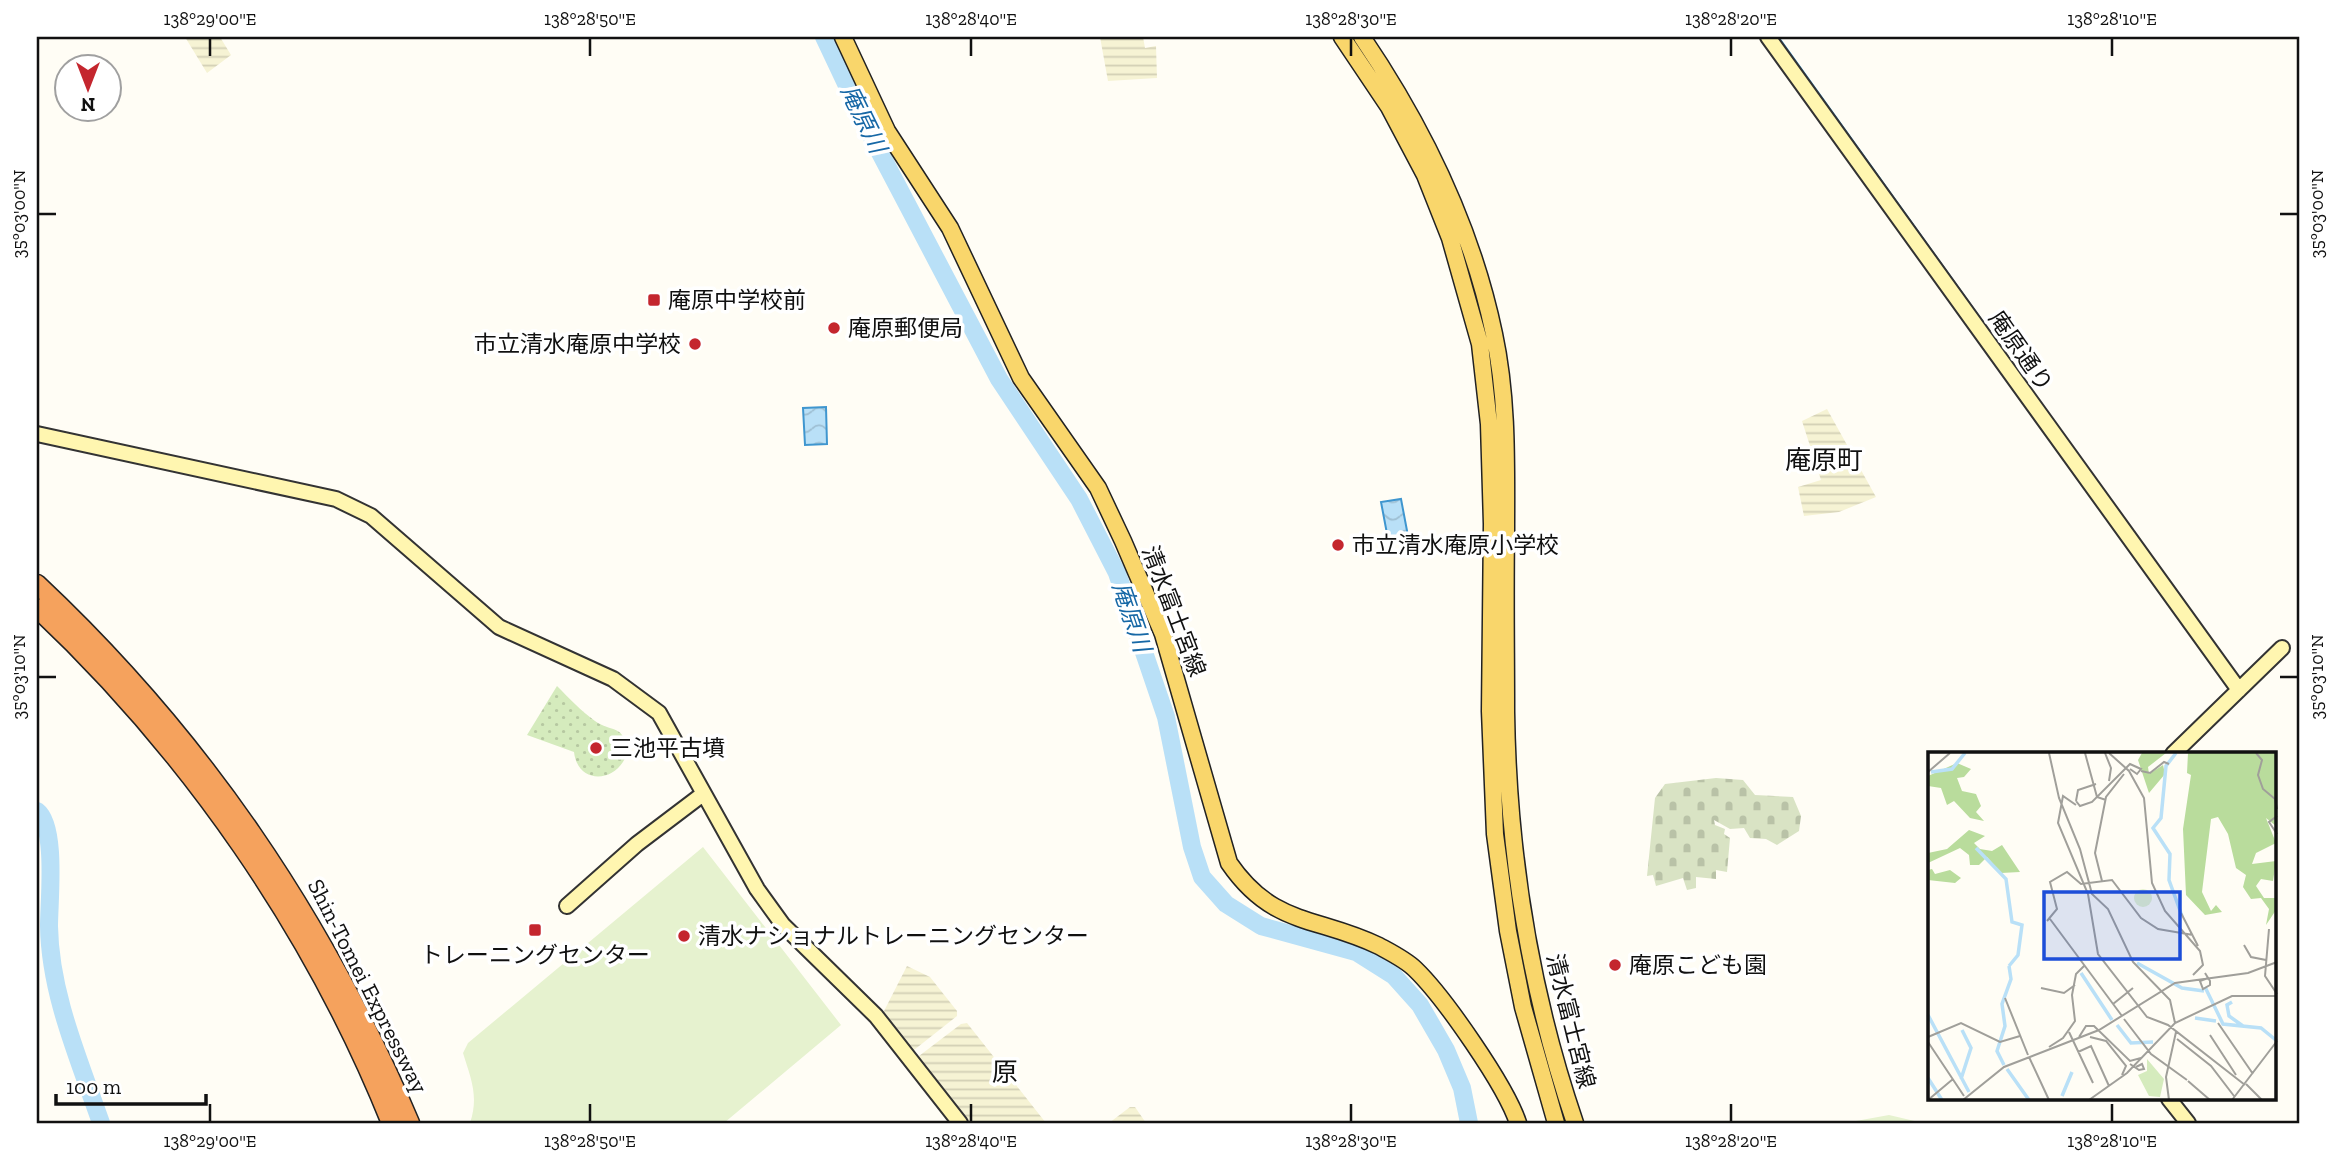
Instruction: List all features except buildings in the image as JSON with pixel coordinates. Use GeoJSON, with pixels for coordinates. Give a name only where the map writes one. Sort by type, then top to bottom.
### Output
{"type":"FeatureCollection","features":[{"type":"Feature","properties":{"kind":"highway","name":"Shin-Tomei Expressway"},"geometry":{"type":"LineString","coordinates":[[37,584],[66,612],[250,827],[294,894],[381,1055],[410,1123]]}},
{"type":"Feature","properties":{"kind":"highway","name":"Shin-Tomei Expressway"},"geometry":{"type":"LineString","coordinates":[[37,608],[97,667],[148,711],[233,833],[278,903],[353,1037],[391,1123]]}},
{"type":"Feature","properties":{"kind":"main road","name":"清水富士宮線"},"geometry":{"type":"LineString","coordinates":[[843,37],[887,131],[950,228],[1021,378],[1098,488],[1123,541],[1163,634],[1229,863],[1253,892],[1284,914],[1379,946],[1413,966],[1441,997],[1506,1096],[1518,1123]]}},
{"type":"Feature","properties":{"kind":"main road","name":"清水富士宮線"},"geometry":{"type":"LineString","coordinates":[[1342,37],[1389,107],[1425,175],[1450,238],[1480,344],[1489,424],[1492,524],[1490,754],[1495,834],[1506,921],[1523,1007],[1556,1123]]}},
{"type":"Feature","properties":{"kind":"main road","name":"清水富士宮線"},"geometry":{"type":"LineString","coordinates":[[1362,37],[1430,149],[1476,269],[1495,337],[1505,426],[1506,714],[1512,829],[1532,965],[1574,1123]]}},
{"type":"Feature","properties":{"kind":"street","name":"庵原通り"},"geometry":{"type":"LineString","coordinates":[[1768,37],[2239,690]]}},
{"type":"Feature","properties":{"kind":"street"},"geometry":{"type":"LineString","coordinates":[[37,434],[320,494],[371,516],[499,627],[613,679],[640,697],[659,713],[757,889],[783,925],[876,1016],[960,1123]]}},
{"type":"Feature","properties":{"kind":"street"},"geometry":{"type":"LineString","coordinates":[[2175,752],[2281,648]]}},
{"type":"Feature","properties":{"kind":"street"},"geometry":{"type":"LineString","coordinates":[[567,906],[637,844],[703,794]]}},
{"type":"Feature","properties":{"kind":"street"},"geometry":{"type":"LineString","coordinates":[[2170,1100],[2188,1123]]}},
{"type":"Feature","properties":{"kind":"shaded area"},"geometry":{"type":"Polygon","coordinates":[[[185,37],[220,37],[231,55],[207,73],[185,37]]]}},
{"type":"Feature","properties":{"kind":"shaded area"},"geometry":{"type":"Polygon","coordinates":[[[1100,37],[1143,37],[1145,48],[1156,46],[1157,78],[1108,81],[1100,37]]]}},
{"type":"Feature","properties":{"kind":"shaded area"},"geometry":{"type":"Polygon","coordinates":[[[1827,409],[1876,497],[1839,512],[1804,516],[1798,487],[1821,480],[1802,421],[1827,409]]]}},
{"type":"Feature","properties":{"kind":"shaded area"},"geometry":{"type":"Polygon","coordinates":[[[907,966],[930,977],[957,1011],[957,1016],[914,1050],[909,1049],[884,1018],[884,1011],[907,966]]]}},
{"type":"Feature","properties":{"kind":"shaded area"},"geometry":{"type":"Polygon","coordinates":[[[967,1023],[1046,1123],[969,1123],[919,1060],[919,1056],[961,1024],[967,1023]]]}},
{"type":"Feature","properties":{"kind":"shaded area"},"geometry":{"type":"Polygon","coordinates":[[[1130,1107],[1135,1107],[1146,1123],[1109,1123],[1130,1107]]]}},
{"type":"Feature","properties":{"kind":"green space"},"geometry":{"type":"Polygon","coordinates":[[[557,686],[590,717],[601,725],[616,730],[623,737],[627,753],[622,763],[607,775],[590,775],[577,763],[574,752],[527,735],[557,686]]]}},
{"type":"Feature","properties":{"kind":"green space"},"geometry":{"type":"Polygon","coordinates":[[[1716,778],[1743,780],[1755,795],[1793,797],[1801,816],[1799,831],[1777,845],[1766,839],[1750,838],[1744,828],[1730,829],[1714,820],[1715,825],[1725,829],[1724,834],[1730,838],[1727,872],[1716,870],[1716,879],[1696,877],[1696,888],[1687,890],[1683,878],[1656,886],[1653,875],[1647,876],[1655,798],[1665,784],[1716,778]]]}},
{"type":"Feature","properties":{"kind":"green space","name":"清水ナショナルトレーニングセンター"},"geometry":{"type":"Polygon","coordinates":[[[703,847],[841,1025],[724,1123],[470,1123],[474,1096],[463,1053],[468,1043],[703,847]]]}},
{"type":"Feature","properties":{"kind":"green space"},"geometry":{"type":"Polygon","coordinates":[[[1889,1115],[1923,1123],[1845,1123],[1889,1115]]]}},
{"type":"Feature","properties":{"kind":"water"},"geometry":{"type":"Polygon","coordinates":[[[826,407],[827,444],[805,445],[803,408],[826,407]]]}},
{"type":"Feature","properties":{"kind":"water"},"geometry":{"type":"Polygon","coordinates":[[[1401,499],[1408,536],[1388,539],[1381,502],[1401,499]]]}},
{"type":"Feature","properties":{"kind":"waterway","name":"庵原川"},"geometry":{"type":"LineString","coordinates":[[824,37],[866,126],[999,379],[1079,499],[1117,573],[1166,717],[1192,847],[1202,877],[1226,904],[1261,926],[1356,952],[1394,976],[1420,1005],[1446,1050],[1462,1088],[1469,1123]]}},
{"type":"Feature","properties":{"kind":"waterway"},"geometry":{"type":"LineString","coordinates":[[1778,37],[1987,328]]}},
{"type":"Feature","properties":{"kind":"waterway"},"geometry":{"type":"LineString","coordinates":[[37,811],[43,819],[50,847],[49,926],[54,976],[67,1026],[101,1123]]}},
{"type":"Feature","properties":{"kind":"place","name":"庵原中学校前"},"geometry":{"type":"Point","coordinates":[654,300]}},
{"type":"Feature","properties":{"kind":"place","name":"庵原郵便局"},"geometry":{"type":"Point","coordinates":[834,328]}},
{"type":"Feature","properties":{"kind":"place","name":"市立清水庵原中学校"},"geometry":{"type":"Point","coordinates":[695,344]}},
{"type":"Feature","properties":{"kind":"place","name":"市立清水庵原小学校"},"geometry":{"type":"Point","coordinates":[1338,545]}},
{"type":"Feature","properties":{"kind":"place","name":"三池平古墳"},"geometry":{"type":"Point","coordinates":[596,748]}},
{"type":"Feature","properties":{"kind":"place","name":"トレーニングセンター"},"geometry":{"type":"Point","coordinates":[535,930]}},
{"type":"Feature","properties":{"kind":"place","name":"清水ナショナルトレーニングセンター"},"geometry":{"type":"Point","coordinates":[684,936]}},
{"type":"Feature","properties":{"kind":"place","name":"庵原こども園"},"geometry":{"type":"Point","coordinates":[1615,965]}},
{"type":"Feature","properties":{"kind":"district","name":"庵原町"},"geometry":{"type":"Point","coordinates":[1824,460]}},
{"type":"Feature","properties":{"kind":"district","name":"原"},"geometry":{"type":"Point","coordinates":[1005,1072]}}]}
